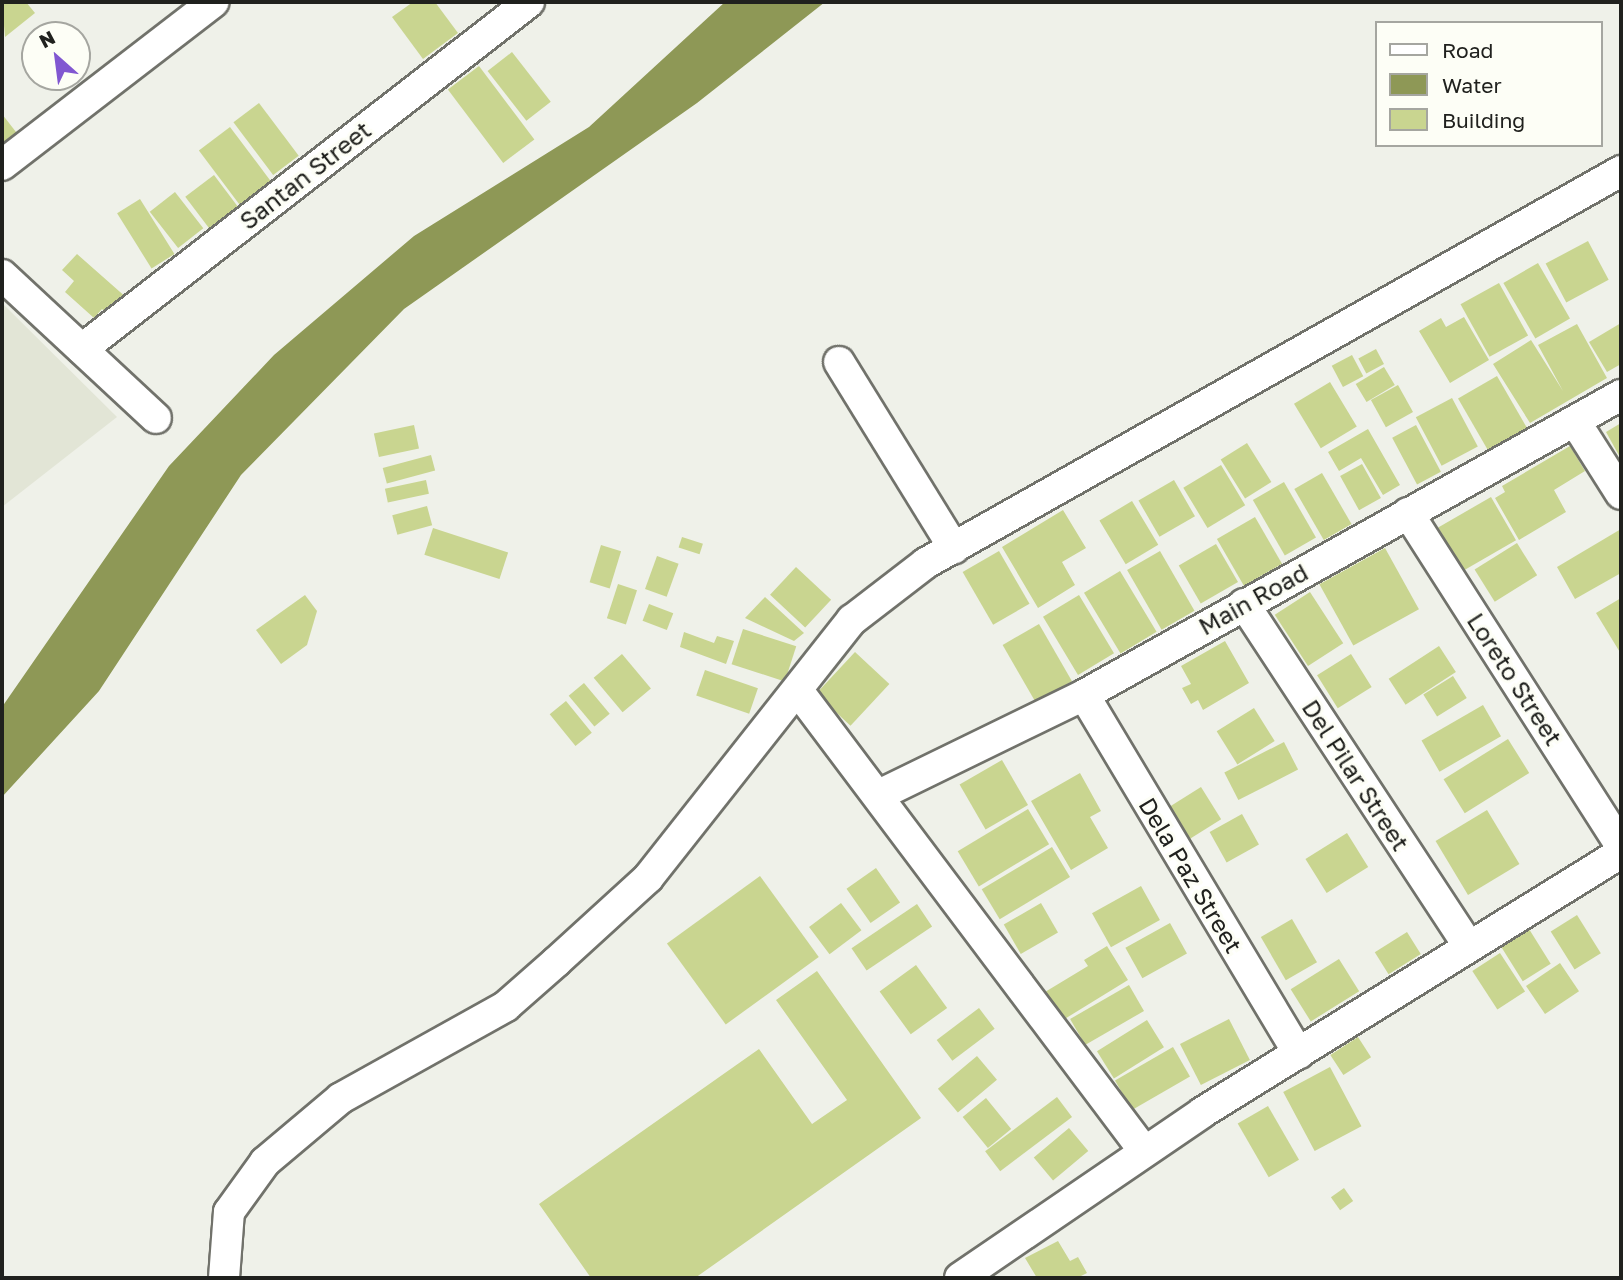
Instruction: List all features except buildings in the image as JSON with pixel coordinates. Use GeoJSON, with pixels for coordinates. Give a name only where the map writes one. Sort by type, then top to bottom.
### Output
{"type":"FeatureCollection","features":[{"type":"Feature","properties":{"kind":"street"},"geometry":{"type":"LineString","coordinates":[[2,165],[214,2]]}},
{"type":"Feature","properties":{"kind":"street","name":"Santan Street"},"geometry":{"type":"LineString","coordinates":[[82,349],[529,2]]}},
{"type":"Feature","properties":{"kind":"street"},"geometry":{"type":"LineString","coordinates":[[224,1278],[229,1212],[265,1162],[341,1098],[506,1006],[648,878],[799,692],[852,620],[954,548],[1621,171]]}},
{"type":"Feature","properties":{"kind":"street"},"geometry":{"type":"LineString","coordinates":[[2,275],[156,418]]}},
{"type":"Feature","properties":{"kind":"street"},"geometry":{"type":"LineString","coordinates":[[839,362],[954,548]]}},
{"type":"Feature","properties":{"kind":"street","name":"Main Road"},"geometry":{"type":"LineString","coordinates":[[881,794],[1084,695],[1621,396]]}},
{"type":"Feature","properties":{"kind":"street"},"geometry":{"type":"LineString","coordinates":[[1576,422],[1621,494]]}},
{"type":"Feature","properties":{"kind":"street","name":"Loreto Street"},"geometry":{"type":"LineString","coordinates":[[1408,513],[1621,846]]}},
{"type":"Feature","properties":{"kind":"street","name":"Del Pilar Street"},"geometry":{"type":"LineString","coordinates":[[1244,604],[1469,947]]}},
{"type":"Feature","properties":{"kind":"street"},"geometry":{"type":"LineString","coordinates":[[799,692],[881,794],[1144,1151]]}},
{"type":"Feature","properties":{"kind":"street","name":"Dela Paz Street"},"geometry":{"type":"LineString","coordinates":[[1084,695],[1299,1054]]}},
{"type":"Feature","properties":{"kind":"street"},"geometry":{"type":"LineString","coordinates":[[960,1278],[1144,1151],[1621,853]]}},
{"type":"Feature","properties":{"kind":"shaded area"},"geometry":{"type":"Polygon","coordinates":[[[2,303],[117,417],[2,507],[2,303]]]}},
{"type":"Feature","properties":{"kind":"water"},"geometry":{"type":"Polygon","coordinates":[[[725,2],[825,2],[697,103],[404,309],[241,475],[99,691],[2,797],[2,707],[169,466],[274,355],[414,236],[589,127],[725,2]]]}}]}
